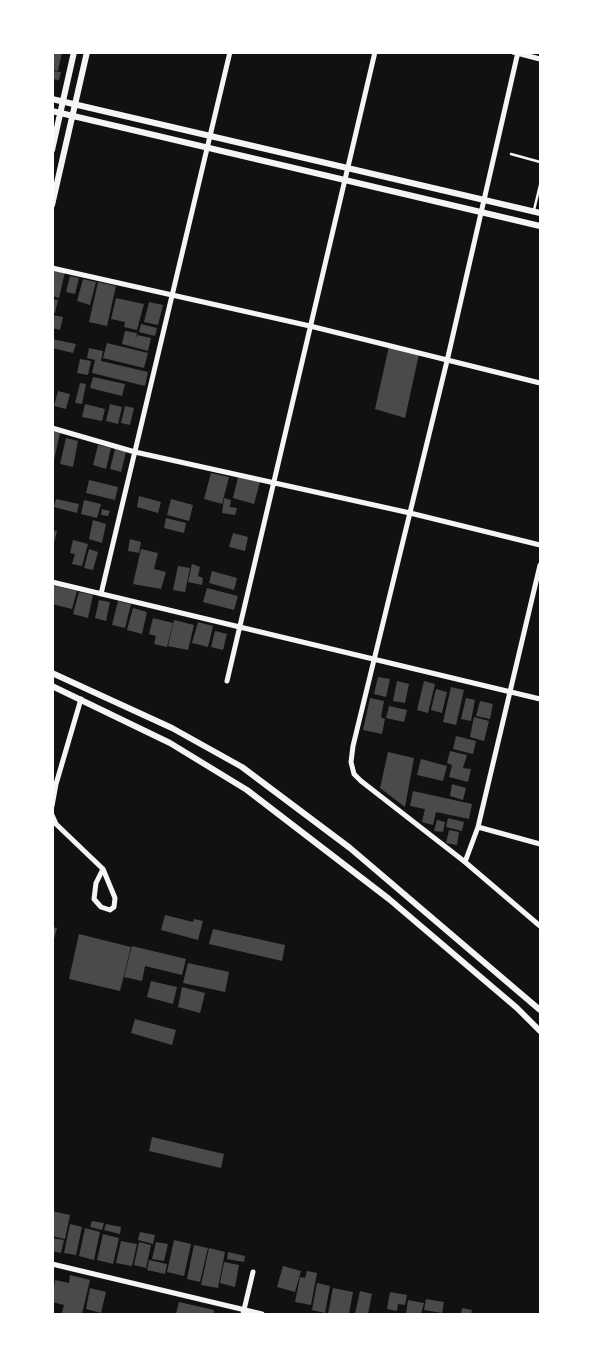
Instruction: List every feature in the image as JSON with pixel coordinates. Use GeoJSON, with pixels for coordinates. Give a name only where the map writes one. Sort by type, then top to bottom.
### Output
{"type":"FeatureCollection","features":[{"type":"Feature","properties":{"kind":"street"},"geometry":{"type":"LineString","coordinates":[[52,150],[74,52]]}},
{"type":"Feature","properties":{"kind":"street"},"geometry":{"type":"LineString","coordinates":[[52,205],[54,189],[74,116],[87,52]]}},
{"type":"Feature","properties":{"kind":"street"},"geometry":{"type":"LineString","coordinates":[[101,594],[230,52]]}},
{"type":"Feature","properties":{"kind":"street"},"geometry":{"type":"LineString","coordinates":[[226,681],[376,52]]}},
{"type":"Feature","properties":{"kind":"street"},"geometry":{"type":"LineString","coordinates":[[540,59],[517,53],[447,361],[352,746],[351,762],[354,774],[465,862],[540,926]]}},
{"type":"Feature","properties":{"kind":"street"},"geometry":{"type":"LineString","coordinates":[[52,99],[484,198],[537,212]]}},
{"type":"Feature","properties":{"kind":"street"},"geometry":{"type":"LineString","coordinates":[[52,111],[481,210],[540,226]]}},
{"type":"Feature","properties":{"kind":"street"},"geometry":{"type":"LineString","coordinates":[[52,268],[310,326],[540,383]]}},
{"type":"Feature","properties":{"kind":"street"},"geometry":{"type":"LineString","coordinates":[[52,428],[135,452],[410,512],[540,545]]}},
{"type":"Feature","properties":{"kind":"street"},"geometry":{"type":"LineString","coordinates":[[465,862],[478,827],[540,565]]}},
{"type":"Feature","properties":{"kind":"street"},"geometry":{"type":"LineString","coordinates":[[52,582],[540,699]]}},
{"type":"Feature","properties":{"kind":"street"},"geometry":{"type":"LineString","coordinates":[[52,673],[172,728],[242,767],[350,848],[540,1010]]}},
{"type":"Feature","properties":{"kind":"street"},"geometry":{"type":"LineString","coordinates":[[52,686],[170,744],[247,790],[389,899],[517,1008],[540,1031]]}},
{"type":"Feature","properties":{"kind":"street"},"geometry":{"type":"LineString","coordinates":[[52,806],[56,784],[81,699]]}},
{"type":"Feature","properties":{"kind":"street"},"geometry":{"type":"LineString","coordinates":[[52,815],[56,824],[103,870],[115,898],[114,908],[110,910],[101,907],[94,899],[96,883],[103,870]]}},
{"type":"Feature","properties":{"kind":"street"},"geometry":{"type":"LineString","coordinates":[[478,827],[540,844]]}},
{"type":"Feature","properties":{"kind":"street"},"geometry":{"type":"LineString","coordinates":[[52,1264],[244,1312],[262,1314]]}},
{"type":"Feature","properties":{"kind":"street"},"geometry":{"type":"LineString","coordinates":[[244,1312],[253,1272]]}},
{"type":"Feature","properties":{"kind":"lane"},"geometry":{"type":"LineString","coordinates":[[511,154],[540,162]]}},
{"type":"Feature","properties":{"kind":"lane"},"geometry":{"type":"LineString","coordinates":[[537,212],[540,185]]}},
{"type":"Feature","properties":{"kind":"building"},"geometry":{"type":"Polygon","coordinates":[[[52,52],[62,52],[58,71],[52,70],[52,52]]]}},
{"type":"Feature","properties":{"kind":"building"},"geometry":{"type":"Polygon","coordinates":[[[52,71],[61,72],[59,80],[52,79],[52,71]]]}},
{"type":"Feature","properties":{"kind":"building"},"geometry":{"type":"Polygon","coordinates":[[[52,269],[65,272],[59,298],[52,296],[52,269]]]}},
{"type":"Feature","properties":{"kind":"building"},"geometry":{"type":"Polygon","coordinates":[[[70,276],[79,278],[75,294],[66,292],[70,276]]]}},
{"type":"Feature","properties":{"kind":"building"},"geometry":{"type":"Polygon","coordinates":[[[83,279],[96,282],[90,305],[77,301],[83,279]]]}},
{"type":"Feature","properties":{"kind":"building"},"geometry":{"type":"Polygon","coordinates":[[[98,282],[116,286],[107,326],[89,322],[98,282]]]}},
{"type":"Feature","properties":{"kind":"building"},"geometry":{"type":"Polygon","coordinates":[[[116,298],[144,304],[137,330],[124,327],[125,322],[111,319],[116,298]]]}},
{"type":"Feature","properties":{"kind":"building"},"geometry":{"type":"Polygon","coordinates":[[[52,299],[58,300],[55,313],[52,312],[52,299]]]}},
{"type":"Feature","properties":{"kind":"building"},"geometry":{"type":"Polygon","coordinates":[[[149,302],[163,305],[158,325],[144,322],[149,302]]]}},
{"type":"Feature","properties":{"kind":"building"},"geometry":{"type":"Polygon","coordinates":[[[52,315],[63,317],[60,330],[52,328],[52,315]]]}},
{"type":"Feature","properties":{"kind":"building"},"geometry":{"type":"Polygon","coordinates":[[[141,324],[157,328],[155,336],[139,332],[141,324]]]}},
{"type":"Feature","properties":{"kind":"building"},"geometry":{"type":"Polygon","coordinates":[[[125,331],[137,333],[135,340],[137,335],[151,338],[148,351],[122,344],[125,331]]]}},
{"type":"Feature","properties":{"kind":"building"},"geometry":{"type":"Polygon","coordinates":[[[52,339],[76,344],[73,353],[52,348],[52,339]]]}},
{"type":"Feature","properties":{"kind":"building"},"geometry":{"type":"Polygon","coordinates":[[[107,343],[148,353],[144,368],[103,358],[107,343]]]}},
{"type":"Feature","properties":{"kind":"building"},"geometry":{"type":"Polygon","coordinates":[[[389,346],[419,354],[405,418],[375,409],[389,346]]]}},
{"type":"Feature","properties":{"kind":"building"},"geometry":{"type":"Polygon","coordinates":[[[89,348],[103,351],[101,361],[148,372],[145,386],[92,373],[95,360],[87,358],[89,348]]]}},
{"type":"Feature","properties":{"kind":"building"},"geometry":{"type":"Polygon","coordinates":[[[80,359],[91,361],[88,375],[77,373],[80,359]]]}},
{"type":"Feature","properties":{"kind":"building"},"geometry":{"type":"Polygon","coordinates":[[[93,377],[125,384],[122,396],[90,388],[93,377]]]}},
{"type":"Feature","properties":{"kind":"building"},"geometry":{"type":"Polygon","coordinates":[[[80,383],[86,384],[82,404],[75,403],[80,383]]]}},
{"type":"Feature","properties":{"kind":"building"},"geometry":{"type":"Polygon","coordinates":[[[58,391],[70,394],[66,409],[54,406],[58,391]]]}},
{"type":"Feature","properties":{"kind":"building"},"geometry":{"type":"Polygon","coordinates":[[[85,404],[105,409],[102,421],[82,417],[85,404]]]}},
{"type":"Feature","properties":{"kind":"building"},"geometry":{"type":"Polygon","coordinates":[[[110,404],[122,407],[118,424],[106,421],[110,404]]]}},
{"type":"Feature","properties":{"kind":"building"},"geometry":{"type":"Polygon","coordinates":[[[125,406],[134,408],[130,425],[121,423],[125,406]]]}},
{"type":"Feature","properties":{"kind":"building"},"geometry":{"type":"Polygon","coordinates":[[[52,431],[60,433],[53,465],[52,465],[52,431]]]}},
{"type":"Feature","properties":{"kind":"building"},"geometry":{"type":"Polygon","coordinates":[[[66,438],[78,441],[73,467],[60,464],[66,438]]]}},
{"type":"Feature","properties":{"kind":"building"},"geometry":{"type":"Polygon","coordinates":[[[98,445],[111,448],[106,469],[93,465],[98,445]]]}},
{"type":"Feature","properties":{"kind":"building"},"geometry":{"type":"Polygon","coordinates":[[[115,449],[126,452],[121,472],[110,469],[115,449]]]}},
{"type":"Feature","properties":{"kind":"building"},"geometry":{"type":"Polygon","coordinates":[[[211,473],[229,477],[222,504],[204,499],[211,473]]]}},
{"type":"Feature","properties":{"kind":"building"},"geometry":{"type":"Polygon","coordinates":[[[238,477],[260,482],[254,504],[233,498],[238,477]]]}},
{"type":"Feature","properties":{"kind":"building"},"geometry":{"type":"Polygon","coordinates":[[[89,480],[118,487],[115,500],[86,493],[89,480]]]}},
{"type":"Feature","properties":{"kind":"building"},"geometry":{"type":"Polygon","coordinates":[[[139,496],[161,502],[158,513],[137,507],[139,496]]]}},
{"type":"Feature","properties":{"kind":"building"},"geometry":{"type":"Polygon","coordinates":[[[224,498],[231,500],[230,507],[237,508],[235,515],[222,513],[224,498]]]}},
{"type":"Feature","properties":{"kind":"building"},"geometry":{"type":"Polygon","coordinates":[[[56,499],[79,504],[77,513],[54,507],[56,499]]]}},
{"type":"Feature","properties":{"kind":"building"},"geometry":{"type":"Polygon","coordinates":[[[171,499],[193,505],[189,521],[167,515],[171,499]]]}},
{"type":"Feature","properties":{"kind":"building"},"geometry":{"type":"Polygon","coordinates":[[[84,500],[101,504],[97,518],[81,514],[84,500]]]}},
{"type":"Feature","properties":{"kind":"building"},"geometry":{"type":"Polygon","coordinates":[[[102,509],[110,511],[108,516],[101,515],[102,509]]]}},
{"type":"Feature","properties":{"kind":"building"},"geometry":{"type":"Polygon","coordinates":[[[166,518],[186,523],[184,533],[164,528],[166,518]]]}},
{"type":"Feature","properties":{"kind":"building"},"geometry":{"type":"Polygon","coordinates":[[[93,520],[106,524],[102,543],[89,539],[93,520]]]}},
{"type":"Feature","properties":{"kind":"building"},"geometry":{"type":"Polygon","coordinates":[[[52,530],[57,531],[53,547],[52,547],[52,530]]]}},
{"type":"Feature","properties":{"kind":"building"},"geometry":{"type":"Polygon","coordinates":[[[233,533],[248,537],[245,551],[229,547],[233,533]]]}},
{"type":"Feature","properties":{"kind":"building"},"geometry":{"type":"Polygon","coordinates":[[[130,539],[141,542],[139,553],[128,551],[130,539]]]}},
{"type":"Feature","properties":{"kind":"building"},"geometry":{"type":"Polygon","coordinates":[[[73,540],[88,544],[82,566],[72,564],[75,554],[70,553],[73,540]]]}},
{"type":"Feature","properties":{"kind":"building"},"geometry":{"type":"Polygon","coordinates":[[[89,549],[98,552],[93,570],[84,568],[89,549]]]}},
{"type":"Feature","properties":{"kind":"building"},"geometry":{"type":"Polygon","coordinates":[[[141,549],[158,553],[154,569],[166,572],[161,589],[133,584],[141,549]]]}},
{"type":"Feature","properties":{"kind":"building"},"geometry":{"type":"Polygon","coordinates":[[[192,564],[200,567],[198,576],[203,578],[202,585],[188,582],[192,564]]]}},
{"type":"Feature","properties":{"kind":"building"},"geometry":{"type":"Polygon","coordinates":[[[178,566],[190,568],[185,592],[173,590],[178,566]]]}},
{"type":"Feature","properties":{"kind":"building"},"geometry":{"type":"Polygon","coordinates":[[[212,571],[237,578],[234,590],[209,583],[212,571]]]}},
{"type":"Feature","properties":{"kind":"building"},"geometry":{"type":"Polygon","coordinates":[[[52,585],[77,591],[72,609],[52,604],[52,585]]]}},
{"type":"Feature","properties":{"kind":"building"},"geometry":{"type":"Polygon","coordinates":[[[207,588],[238,596],[234,610],[203,602],[207,588]]]}},
{"type":"Feature","properties":{"kind":"building"},"geometry":{"type":"Polygon","coordinates":[[[79,592],[93,595],[88,618],[73,614],[79,592]]]}},
{"type":"Feature","properties":{"kind":"building"},"geometry":{"type":"Polygon","coordinates":[[[99,600],[110,602],[106,621],[95,618],[99,600]]]}},
{"type":"Feature","properties":{"kind":"building"},"geometry":{"type":"Polygon","coordinates":[[[118,601],[131,604],[125,628],[112,625],[118,601]]]}},
{"type":"Feature","properties":{"kind":"building"},"geometry":{"type":"Polygon","coordinates":[[[133,608],[147,612],[142,634],[127,630],[133,608]]]}},
{"type":"Feature","properties":{"kind":"building"},"geometry":{"type":"Polygon","coordinates":[[[153,618],[173,623],[167,647],[154,644],[156,636],[149,634],[153,618]]]}},
{"type":"Feature","properties":{"kind":"building"},"geometry":{"type":"Polygon","coordinates":[[[174,620],[194,625],[188,650],[168,646],[174,620]]]}},
{"type":"Feature","properties":{"kind":"building"},"geometry":{"type":"Polygon","coordinates":[[[198,622],[213,626],[208,647],[192,643],[198,622]]]}},
{"type":"Feature","properties":{"kind":"building"},"geometry":{"type":"Polygon","coordinates":[[[215,631],[227,634],[223,650],[211,647],[215,631]]]}},
{"type":"Feature","properties":{"kind":"building"},"geometry":{"type":"Polygon","coordinates":[[[378,677],[390,679],[386,697],[374,694],[378,677]]]}},
{"type":"Feature","properties":{"kind":"building"},"geometry":{"type":"Polygon","coordinates":[[[397,681],[409,684],[405,703],[393,701],[397,681]]]}},
{"type":"Feature","properties":{"kind":"building"},"geometry":{"type":"Polygon","coordinates":[[[424,681],[435,684],[428,713],[417,710],[424,681]]]}},
{"type":"Feature","properties":{"kind":"building"},"geometry":{"type":"Polygon","coordinates":[[[451,687],[464,690],[456,725],[443,722],[451,687]]]}},
{"type":"Feature","properties":{"kind":"building"},"geometry":{"type":"Polygon","coordinates":[[[436,689],[447,692],[442,713],[431,710],[436,689]]]}},
{"type":"Feature","properties":{"kind":"building"},"geometry":{"type":"Polygon","coordinates":[[[370,698],[384,701],[381,717],[385,719],[382,734],[363,730],[370,698]]]}},
{"type":"Feature","properties":{"kind":"building"},"geometry":{"type":"Polygon","coordinates":[[[466,698],[475,700],[471,721],[461,719],[466,698]]]}},
{"type":"Feature","properties":{"kind":"building"},"geometry":{"type":"Polygon","coordinates":[[[480,701],[493,704],[490,719],[476,716],[480,701]]]}},
{"type":"Feature","properties":{"kind":"building"},"geometry":{"type":"Polygon","coordinates":[[[389,706],[407,710],[404,722],[386,718],[389,706]]]}},
{"type":"Feature","properties":{"kind":"building"},"geometry":{"type":"Polygon","coordinates":[[[474,717],[489,721],[484,741],[470,737],[474,717]]]}},
{"type":"Feature","properties":{"kind":"building"},"geometry":{"type":"Polygon","coordinates":[[[456,736],[476,741],[473,754],[453,749],[456,736]]]}},
{"type":"Feature","properties":{"kind":"building"},"geometry":{"type":"Polygon","coordinates":[[[450,751],[467,755],[463,768],[471,769],[468,782],[449,777],[452,765],[447,763],[450,751]]]}},
{"type":"Feature","properties":{"kind":"building"},"geometry":{"type":"Polygon","coordinates":[[[388,752],[414,758],[405,807],[380,788],[388,752]]]}},
{"type":"Feature","properties":{"kind":"building"},"geometry":{"type":"Polygon","coordinates":[[[421,759],[447,766],[443,781],[417,775],[421,759]]]}},
{"type":"Feature","properties":{"kind":"building"},"geometry":{"type":"Polygon","coordinates":[[[452,784],[466,788],[463,800],[450,796],[452,784]]]}},
{"type":"Feature","properties":{"kind":"building"},"geometry":{"type":"Polygon","coordinates":[[[413,791],[472,804],[469,819],[436,812],[433,825],[422,822],[425,809],[410,806],[413,791]]]}},
{"type":"Feature","properties":{"kind":"building"},"geometry":{"type":"Polygon","coordinates":[[[448,818],[464,822],[462,831],[446,827],[448,818]]]}},
{"type":"Feature","properties":{"kind":"building"},"geometry":{"type":"Polygon","coordinates":[[[437,820],[445,822],[443,832],[434,831],[437,820]]]}},
{"type":"Feature","properties":{"kind":"building"},"geometry":{"type":"Polygon","coordinates":[[[449,830],[459,832],[457,845],[446,843],[449,830]]]}},
{"type":"Feature","properties":{"kind":"building"},"geometry":{"type":"Polygon","coordinates":[[[165,915],[193,922],[194,919],[203,921],[198,940],[161,930],[165,915]]]}},
{"type":"Feature","properties":{"kind":"building"},"geometry":{"type":"Polygon","coordinates":[[[52,927],[57,928],[53,943],[52,943],[52,927]]]}},
{"type":"Feature","properties":{"kind":"building"},"geometry":{"type":"Polygon","coordinates":[[[213,929],[285,945],[282,961],[209,944],[213,929]]]}},
{"type":"Feature","properties":{"kind":"building"},"geometry":{"type":"Polygon","coordinates":[[[79,934],[131,947],[120,991],[69,979],[79,934]]]}},
{"type":"Feature","properties":{"kind":"building"},"geometry":{"type":"Polygon","coordinates":[[[132,946],[186,959],[182,975],[145,966],[142,981],[124,977],[132,946]]]}},
{"type":"Feature","properties":{"kind":"building"},"geometry":{"type":"Polygon","coordinates":[[[188,963],[229,972],[225,992],[183,983],[188,963]]]}},
{"type":"Feature","properties":{"kind":"building"},"geometry":{"type":"Polygon","coordinates":[[[151,981],[177,987],[173,1004],[147,997],[151,981]]]}},
{"type":"Feature","properties":{"kind":"building"},"geometry":{"type":"Polygon","coordinates":[[[182,987],[205,993],[200,1013],[178,1007],[182,987]]]}},
{"type":"Feature","properties":{"kind":"building"},"geometry":{"type":"Polygon","coordinates":[[[135,1019],[176,1030],[172,1045],[131,1033],[135,1019]]]}},
{"type":"Feature","properties":{"kind":"building"},"geometry":{"type":"Polygon","coordinates":[[[152,1137],[224,1154],[221,1168],[149,1151],[152,1137]]]}},
{"type":"Feature","properties":{"kind":"building"},"geometry":{"type":"Polygon","coordinates":[[[52,1211],[70,1215],[65,1239],[52,1236],[52,1211]]]}},
{"type":"Feature","properties":{"kind":"building"},"geometry":{"type":"Polygon","coordinates":[[[92,1221],[104,1223],[102,1230],[90,1227],[92,1221]]]}},
{"type":"Feature","properties":{"kind":"building"},"geometry":{"type":"Polygon","coordinates":[[[70,1224],[82,1227],[76,1255],[64,1253],[70,1224]]]}},
{"type":"Feature","properties":{"kind":"building"},"geometry":{"type":"Polygon","coordinates":[[[106,1224],[121,1227],[120,1234],[104,1230],[106,1224]]]}},
{"type":"Feature","properties":{"kind":"building"},"geometry":{"type":"Polygon","coordinates":[[[85,1228],[100,1232],[94,1260],[79,1256],[85,1228]]]}},
{"type":"Feature","properties":{"kind":"building"},"geometry":{"type":"Polygon","coordinates":[[[140,1232],[155,1235],[153,1244],[138,1240],[140,1232]]]}},
{"type":"Feature","properties":{"kind":"building"},"geometry":{"type":"Polygon","coordinates":[[[103,1234],[119,1238],[113,1264],[97,1260],[103,1234]]]}},
{"type":"Feature","properties":{"kind":"building"},"geometry":{"type":"Polygon","coordinates":[[[52,1238],[64,1240],[61,1253],[52,1251],[52,1238]]]}},
{"type":"Feature","properties":{"kind":"building"},"geometry":{"type":"Polygon","coordinates":[[[174,1240],[191,1244],[184,1276],[167,1272],[174,1240]]]}},
{"type":"Feature","properties":{"kind":"building"},"geometry":{"type":"Polygon","coordinates":[[[121,1241],[137,1244],[132,1266],[116,1263],[121,1241]]]}},
{"type":"Feature","properties":{"kind":"building"},"geometry":{"type":"Polygon","coordinates":[[[139,1242],[151,1245],[146,1268],[134,1265],[139,1242]]]}},
{"type":"Feature","properties":{"kind":"building"},"geometry":{"type":"Polygon","coordinates":[[[156,1242],[168,1244],[164,1261],[152,1259],[156,1242]]]}},
{"type":"Feature","properties":{"kind":"building"},"geometry":{"type":"Polygon","coordinates":[[[194,1245],[208,1248],[200,1282],[187,1279],[194,1245]]]}},
{"type":"Feature","properties":{"kind":"building"},"geometry":{"type":"Polygon","coordinates":[[[209,1248],[225,1252],[218,1288],[201,1285],[209,1248]]]}},
{"type":"Feature","properties":{"kind":"building"},"geometry":{"type":"Polygon","coordinates":[[[228,1252],[245,1256],[244,1262],[227,1259],[228,1252]]]}},
{"type":"Feature","properties":{"kind":"building"},"geometry":{"type":"Polygon","coordinates":[[[149,1260],[167,1264],[165,1274],[147,1270],[149,1260]]]}},
{"type":"Feature","properties":{"kind":"building"},"geometry":{"type":"Polygon","coordinates":[[[224,1262],[239,1265],[235,1287],[220,1283],[224,1262]]]}},
{"type":"Feature","properties":{"kind":"building"},"geometry":{"type":"Polygon","coordinates":[[[283,1266],[301,1271],[295,1292],[277,1287],[283,1266]]]}},
{"type":"Feature","properties":{"kind":"building"},"geometry":{"type":"Polygon","coordinates":[[[307,1271],[317,1273],[311,1305],[295,1302],[300,1277],[305,1278],[307,1271]]]}},
{"type":"Feature","properties":{"kind":"building"},"geometry":{"type":"Polygon","coordinates":[[[70,1275],[90,1280],[82,1314],[62,1313],[64,1305],[52,1302],[55,1280],[69,1283],[70,1275]]]}},
{"type":"Feature","properties":{"kind":"building"},"geometry":{"type":"Polygon","coordinates":[[[317,1283],[330,1286],[325,1313],[312,1310],[317,1283]]]}},
{"type":"Feature","properties":{"kind":"building"},"geometry":{"type":"Polygon","coordinates":[[[90,1288],[106,1292],[101,1313],[86,1309],[90,1288]]]}},
{"type":"Feature","properties":{"kind":"building"},"geometry":{"type":"Polygon","coordinates":[[[333,1288],[353,1292],[349,1314],[328,1314],[333,1288]]]}},
{"type":"Feature","properties":{"kind":"building"},"geometry":{"type":"Polygon","coordinates":[[[360,1291],[372,1294],[368,1314],[355,1314],[360,1291]]]}},
{"type":"Feature","properties":{"kind":"building"},"geometry":{"type":"Polygon","coordinates":[[[390,1292],[407,1295],[405,1305],[398,1304],[397,1311],[387,1309],[390,1292]]]}},
{"type":"Feature","properties":{"kind":"building"},"geometry":{"type":"Polygon","coordinates":[[[426,1299],[444,1302],[442,1313],[424,1310],[426,1299]]]}},
{"type":"Feature","properties":{"kind":"building"},"geometry":{"type":"Polygon","coordinates":[[[408,1300],[424,1303],[421,1314],[406,1314],[408,1300]]]}},
{"type":"Feature","properties":{"kind":"building"},"geometry":{"type":"Polygon","coordinates":[[[179,1302],[214,1310],[214,1314],[176,1314],[179,1302]]]}},
{"type":"Feature","properties":{"kind":"building"},"geometry":{"type":"Polygon","coordinates":[[[462,1308],[472,1310],[471,1314],[461,1314],[462,1308]]]}}]}
